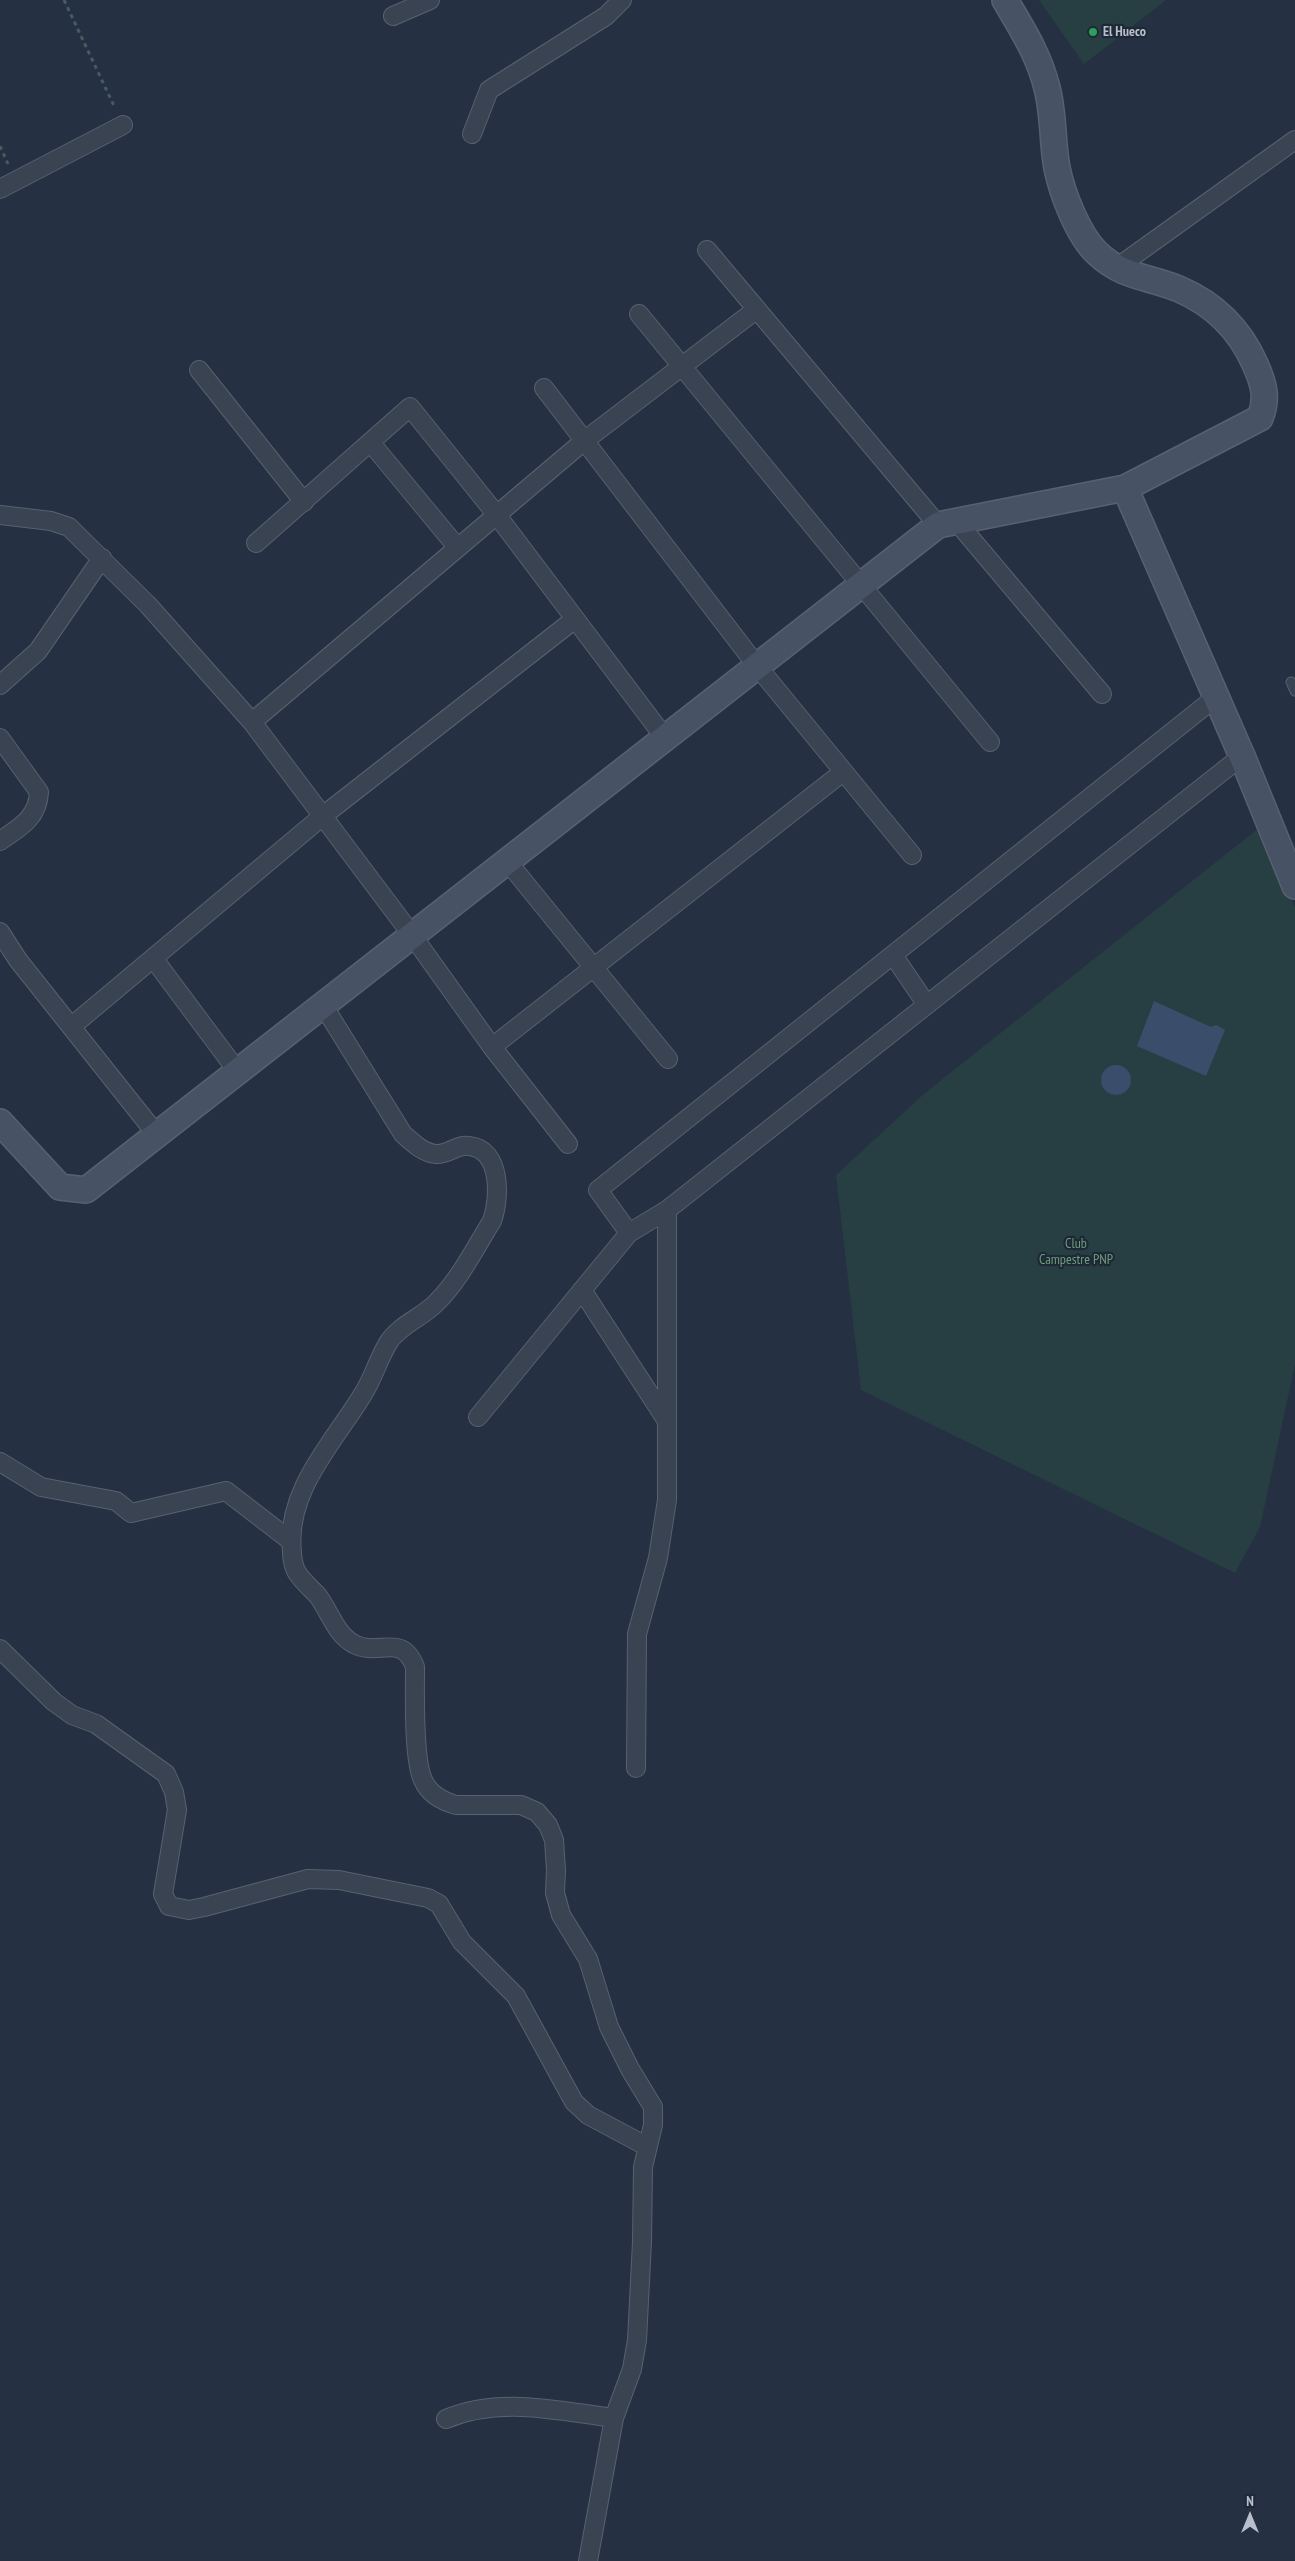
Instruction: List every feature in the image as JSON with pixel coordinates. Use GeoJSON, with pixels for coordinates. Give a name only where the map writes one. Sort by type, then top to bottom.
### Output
{"type":"FeatureCollection","features":[{"type":"Feature","properties":{"kind":"street"},"geometry":{"type":"LineString","coordinates":[[393,16],[430,0]]}},
{"type":"Feature","properties":{"kind":"street"},"geometry":{"type":"LineString","coordinates":[[472,134],[488,90],[606,16],[622,0]]}},
{"type":"Feature","properties":{"kind":"street"},"geometry":{"type":"LineString","coordinates":[[0,1122],[60,1186],[86,1190],[860,586],[948,524],[1125,488],[1260,418],[1266,403],[1262,378],[1251,354],[1234,328],[1209,305],[1178,289],[1115,269],[1095,252],[1077,225],[1057,169],[1048,90],[1037,54],[1005,0]]}},
{"type":"Feature","properties":{"kind":"street"},"geometry":{"type":"LineString","coordinates":[[0,189],[123,125]]}},
{"type":"Feature","properties":{"kind":"street"},"geometry":{"type":"LineString","coordinates":[[1115,269],[1295,140]]}},
{"type":"Feature","properties":{"kind":"street"},"geometry":{"type":"LineString","coordinates":[[707,250],[948,524],[1102,694]]}},
{"type":"Feature","properties":{"kind":"street"},"geometry":{"type":"LineString","coordinates":[[252,722],[584,441],[757,309]]}},
{"type":"Feature","properties":{"kind":"street"},"geometry":{"type":"LineString","coordinates":[[639,314],[860,586],[990,742]]}},
{"type":"Feature","properties":{"kind":"street"},"geometry":{"type":"LineString","coordinates":[[199,370],[304,502]]}},
{"type":"Feature","properties":{"kind":"street"},"geometry":{"type":"LineString","coordinates":[[544,388],[757,666],[912,854]]}},
{"type":"Feature","properties":{"kind":"street"},"geometry":{"type":"LineString","coordinates":[[256,543],[410,407],[496,514],[665,738]]}},
{"type":"Feature","properties":{"kind":"street"},"geometry":{"type":"LineString","coordinates":[[371,443],[457,547]]}},
{"type":"Feature","properties":{"kind":"street"},"geometry":{"type":"LineString","coordinates":[[1125,488],[1242,756],[1295,886]]}},
{"type":"Feature","properties":{"kind":"street"},"geometry":{"type":"LineString","coordinates":[[0,515],[60,523],[76,532],[148,605],[252,722],[324,815],[492,1047],[568,1144]]}},
{"type":"Feature","properties":{"kind":"street"},"geometry":{"type":"LineString","coordinates":[[0,686],[38,650],[102,558]]}},
{"type":"Feature","properties":{"kind":"street"},"geometry":{"type":"LineString","coordinates":[[72,1026],[324,815],[575,619]]}},
{"type":"Feature","properties":{"kind":"street"},"geometry":{"type":"LineString","coordinates":[[629,1233],[598,1190],[1216,697]]}},
{"type":"Feature","properties":{"kind":"street"},"geometry":{"type":"LineString","coordinates":[[0,738],[39,792],[39,801],[32,816],[0,842]]}},
{"type":"Feature","properties":{"kind":"street"},"geometry":{"type":"LineString","coordinates":[[478,1417],[629,1233],[667,1210],[1242,756]]}},
{"type":"Feature","properties":{"kind":"street"},"geometry":{"type":"LineString","coordinates":[[492,1047],[843,772]]}},
{"type":"Feature","properties":{"kind":"street"},"geometry":{"type":"LineString","coordinates":[[507,862],[668,1060]]}},
{"type":"Feature","properties":{"kind":"street"},"geometry":{"type":"LineString","coordinates":[[0,932],[18,960],[157,1135]]}},
{"type":"Feature","properties":{"kind":"street"},"geometry":{"type":"LineString","coordinates":[[893,955],[927,1005]]}},
{"type":"Feature","properties":{"kind":"street"},"geometry":{"type":"LineString","coordinates":[[153,958],[238,1072]]}},
{"type":"Feature","properties":{"kind":"street"},"geometry":{"type":"LineString","coordinates":[[323,1005],[403,1134],[428,1152],[443,1153],[463,1146],[470,1146],[483,1151],[495,1175],[497,1199],[492,1221],[447,1291],[422,1316],[404,1325],[390,1340],[369,1385],[334,1435],[310,1477],[295,1513],[290,1541],[297,1573],[319,1597],[346,1639],[362,1648],[395,1647],[408,1654],[412,1660],[415,1668],[419,1770],[429,1790],[446,1802],[456,1805],[521,1805],[537,1812],[548,1825],[554,1840],[555,1893],[561,1915],[588,1959],[609,2027],[652,2107],[653,2125],[646,2146],[643,2167],[638,2340],[624,2394],[614,2418],[588,2561]]}},
{"type":"Feature","properties":{"kind":"street"},"geometry":{"type":"LineString","coordinates":[[636,1768],[637,1634],[658,1558],[667,1500],[667,1210]]}},
{"type":"Feature","properties":{"kind":"street"},"geometry":{"type":"LineString","coordinates":[[582,1290],[667,1421]]}},
{"type":"Feature","properties":{"kind":"street"},"geometry":{"type":"LineString","coordinates":[[0,1462],[41,1487],[116,1501],[131,1513],[226,1491],[290,1541]]}},
{"type":"Feature","properties":{"kind":"street"},"geometry":{"type":"LineString","coordinates":[[0,1649],[54,1702],[72,1715],[96,1724],[166,1774],[174,1792],[176,1810],[164,1894],[169,1906],[189,1910],[308,1879],[339,1880],[428,1898],[438,1904],[468,1949],[516,1996],[574,2102],[588,2114],[646,2146]]}},
{"type":"Feature","properties":{"kind":"street"},"geometry":{"type":"LineString","coordinates":[[446,2419],[463,2411],[495,2405],[614,2418]]}},
{"type":"Feature","properties":{"kind":"lane"},"geometry":{"type":"LineString","coordinates":[[1290,682],[1295,691]]}},
{"type":"Feature","properties":{"kind":"path"},"geometry":{"type":"LineString","coordinates":[[64,0],[123,125]]}},
{"type":"Feature","properties":{"kind":"green space","name":"El Hueco"},"geometry":{"type":"Polygon","coordinates":[[[1039,0],[1166,0],[1084,64],[1039,0]]]}},
{"type":"Feature","properties":{"kind":"green space","name":"Club Campestre PNP"},"geometry":{"type":"Polygon","coordinates":[[[1259,828],[1295,907],[1295,1364],[1260,1527],[1235,1573],[861,1390],[836,1175],[925,1093],[1259,828]]]}},
{"type":"Feature","properties":{"kind":"water"},"geometry":{"type":"Polygon","coordinates":[[[1154,1001],[1211,1027],[1216,1025],[1225,1030],[1206,1076],[1137,1046],[1154,1001]]]}},
{"type":"Feature","properties":{"kind":"water"},"geometry":{"type":"Polygon","coordinates":[[[1116,1065],[1127,1069],[1131,1080],[1127,1091],[1116,1095],[1105,1091],[1101,1080],[1105,1069],[1116,1065]]]}},
{"type":"Feature","properties":{"kind":"place","name":"El Hueco"},"geometry":{"type":"Point","coordinates":[1093,32]}}]}
